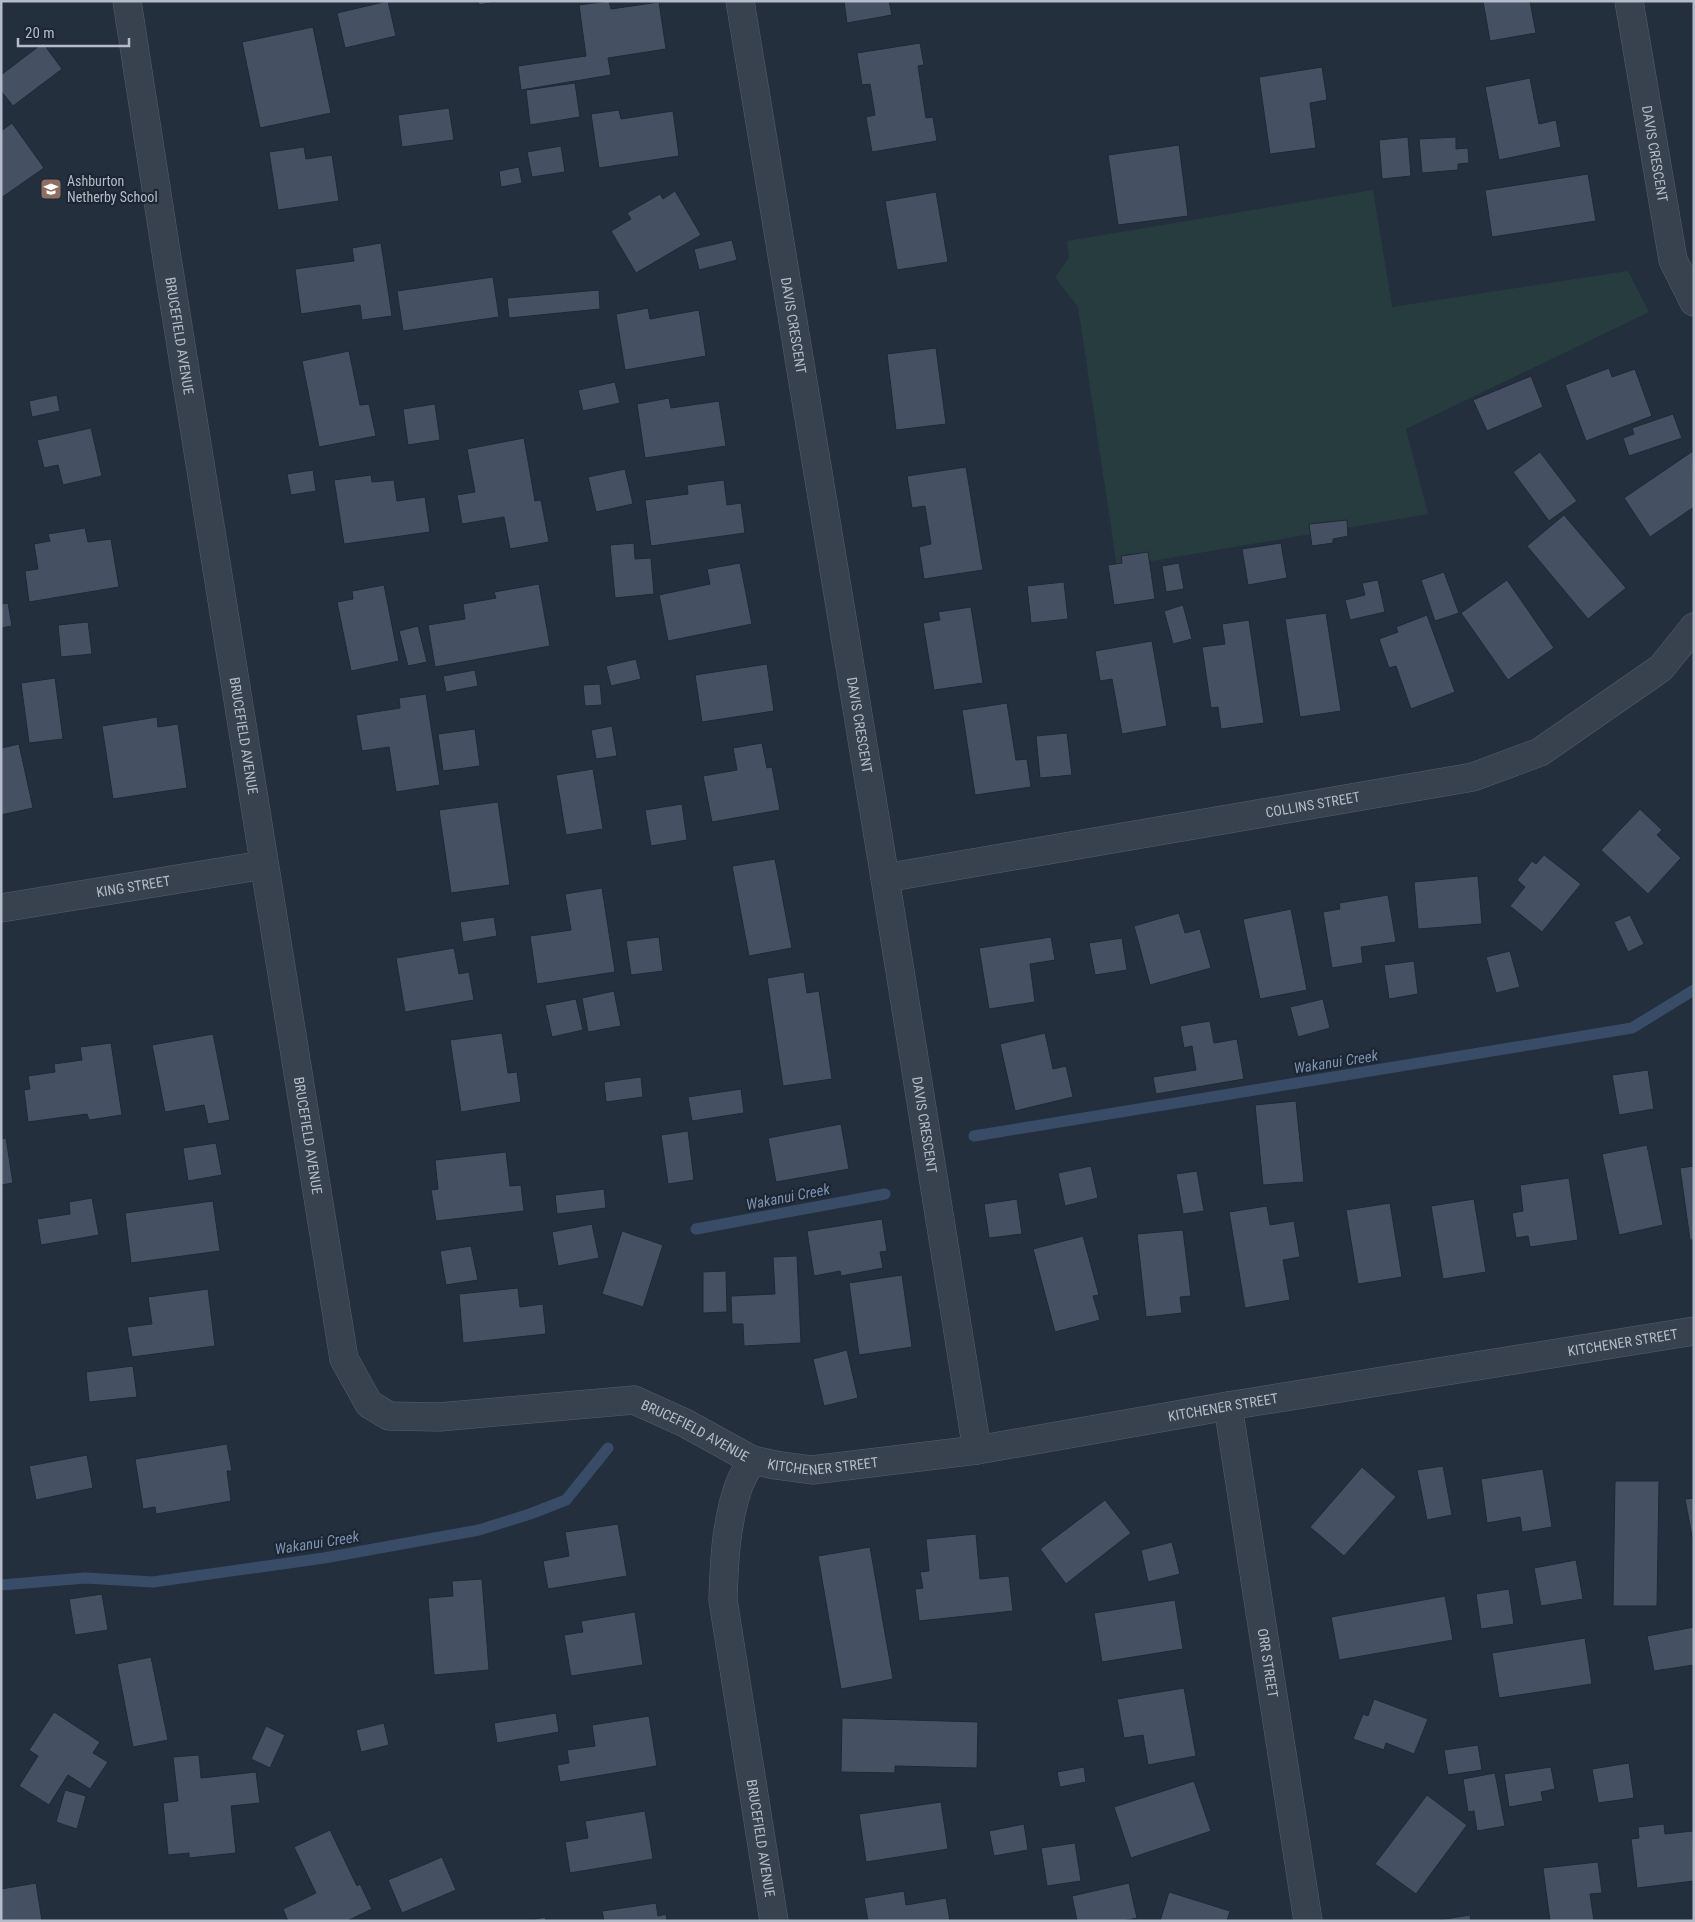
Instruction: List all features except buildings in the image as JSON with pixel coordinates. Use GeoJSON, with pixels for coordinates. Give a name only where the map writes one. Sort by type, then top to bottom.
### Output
{"type":"FeatureCollection","features":[{"type":"Feature","properties":{"kind":"street","name":"BRUCEFIELD AVENUE"},"geometry":{"type":"LineString","coordinates":[[127,1],[344,1359],[369,1404],[389,1416],[439,1417],[634,1400],[685,1422],[752,1460],[738,1487],[731,1516],[724,1558],[723,1600],[774,1921]]}},
{"type":"Feature","properties":{"kind":"street","name":"DAVIS CRESCENT"},"geometry":{"type":"LineString","coordinates":[[740,1],[885,878],[977,1450]]}},
{"type":"Feature","properties":{"kind":"street","name":"DAVIS CRESCENT"},"geometry":{"type":"LineString","coordinates":[[1629,1],[1673,260],[1694,302]]}},
{"type":"Feature","properties":{"kind":"street","name":"COLLINS STREET"},"geometry":{"type":"LineString","coordinates":[[885,878],[1473,777],[1540,752],[1662,668],[1694,627]]}},
{"type":"Feature","properties":{"kind":"street","name":"KING STREET"},"geometry":{"type":"LineString","coordinates":[[1,908],[264,865]]}},
{"type":"Feature","properties":{"kind":"street","name":"KITCHENER STREET"},"geometry":{"type":"LineString","coordinates":[[752,1460],[775,1466],[812,1470],[977,1450],[1228,1406],[1694,1331]]}},
{"type":"Feature","properties":{"kind":"street","name":"ORR STREET"},"geometry":{"type":"LineString","coordinates":[[1228,1406],[1308,1921]]}},
{"type":"Feature","properties":{"kind":"green space"},"geometry":{"type":"Polygon","coordinates":[[[1373,190],[1392,307],[1628,271],[1649,312],[1406,429],[1428,514],[1117,567],[1078,307],[1055,277],[1069,258],[1067,241],[1373,190]]]}},
{"type":"Feature","properties":{"kind":"waterway","name":"Wakanui Creek"},"geometry":{"type":"LineString","coordinates":[[974,1136],[1632,1028],[1694,990]]}},
{"type":"Feature","properties":{"kind":"waterway","name":"Wakanui Creek"},"geometry":{"type":"LineString","coordinates":[[696,1229],[885,1194]]}},
{"type":"Feature","properties":{"kind":"waterway","name":"Wakanui Creek"},"geometry":{"type":"LineString","coordinates":[[1,1585],[85,1578],[153,1582],[324,1558],[479,1530],[566,1500],[608,1448]]}},
{"type":"Feature","properties":{"kind":"place","name":"Ashburton Netherby School"},"geometry":{"type":"Point","coordinates":[51,189]}}]}
